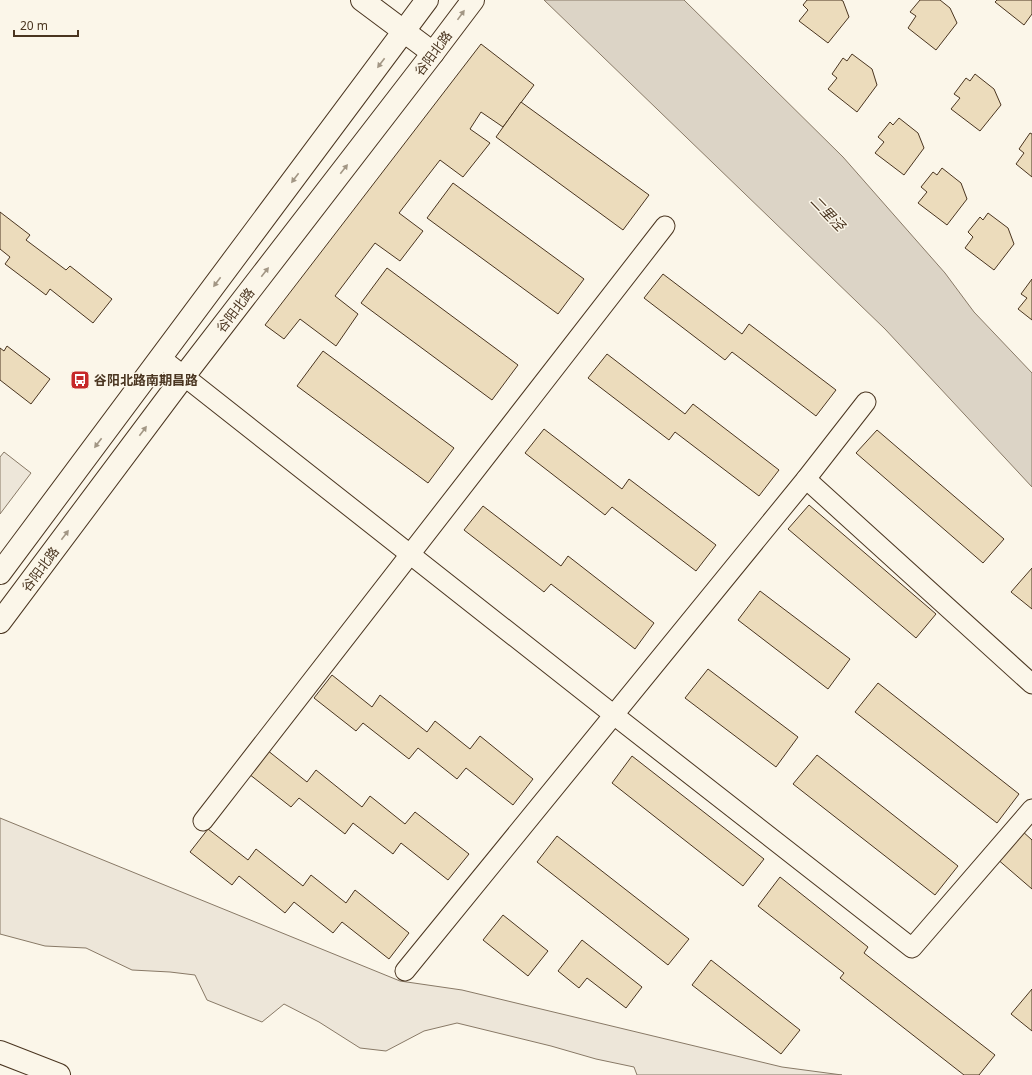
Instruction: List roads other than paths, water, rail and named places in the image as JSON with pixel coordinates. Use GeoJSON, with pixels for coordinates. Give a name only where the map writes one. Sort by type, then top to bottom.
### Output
{"type":"FeatureCollection","features":[{"type":"Feature","properties":{"kind":"main road"},"geometry":{"type":"LineString","coordinates":[[362,0],[433,54]]}},
{"type":"Feature","properties":{"kind":"main road"},"geometry":{"type":"LineString","coordinates":[[0,573],[427,0]]}},
{"type":"Feature","properties":{"kind":"main road","name":"谷阳北路"},"geometry":{"type":"LineString","coordinates":[[0,622],[184,376],[473,0]]}},
{"type":"Feature","properties":{"kind":"main road"},"geometry":{"type":"LineString","coordinates":[[0,1052],[59,1075]]}},
{"type":"Feature","properties":{"kind":"main road"},"geometry":{"type":"LineString","coordinates":[[0,1059],[45,1075]]}},
{"type":"Feature","properties":{"kind":"street"},"geometry":{"type":"LineString","coordinates":[[203,821],[665,226]]}},
{"type":"Feature","properties":{"kind":"street"},"geometry":{"type":"LineString","coordinates":[[161,358],[912,948],[1032,809]]}},
{"type":"Feature","properties":{"kind":"street"},"geometry":{"type":"LineString","coordinates":[[405,971],[806,479],[866,402]]}},
{"type":"Feature","properties":{"kind":"street"},"geometry":{"type":"LineString","coordinates":[[806,479],[1032,684]]}},
{"type":"Feature","properties":{"kind":"water","name":"二里泾"},"geometry":{"type":"Polygon","coordinates":[[[544,0],[684,0],[843,157],[945,273],[974,312],[1032,373],[1032,487],[885,329],[544,0]]]}},
{"type":"Feature","properties":{"kind":"place","name":"谷阳北路南期昌路"},"geometry":{"type":"Point","coordinates":[80,380]}}]}
